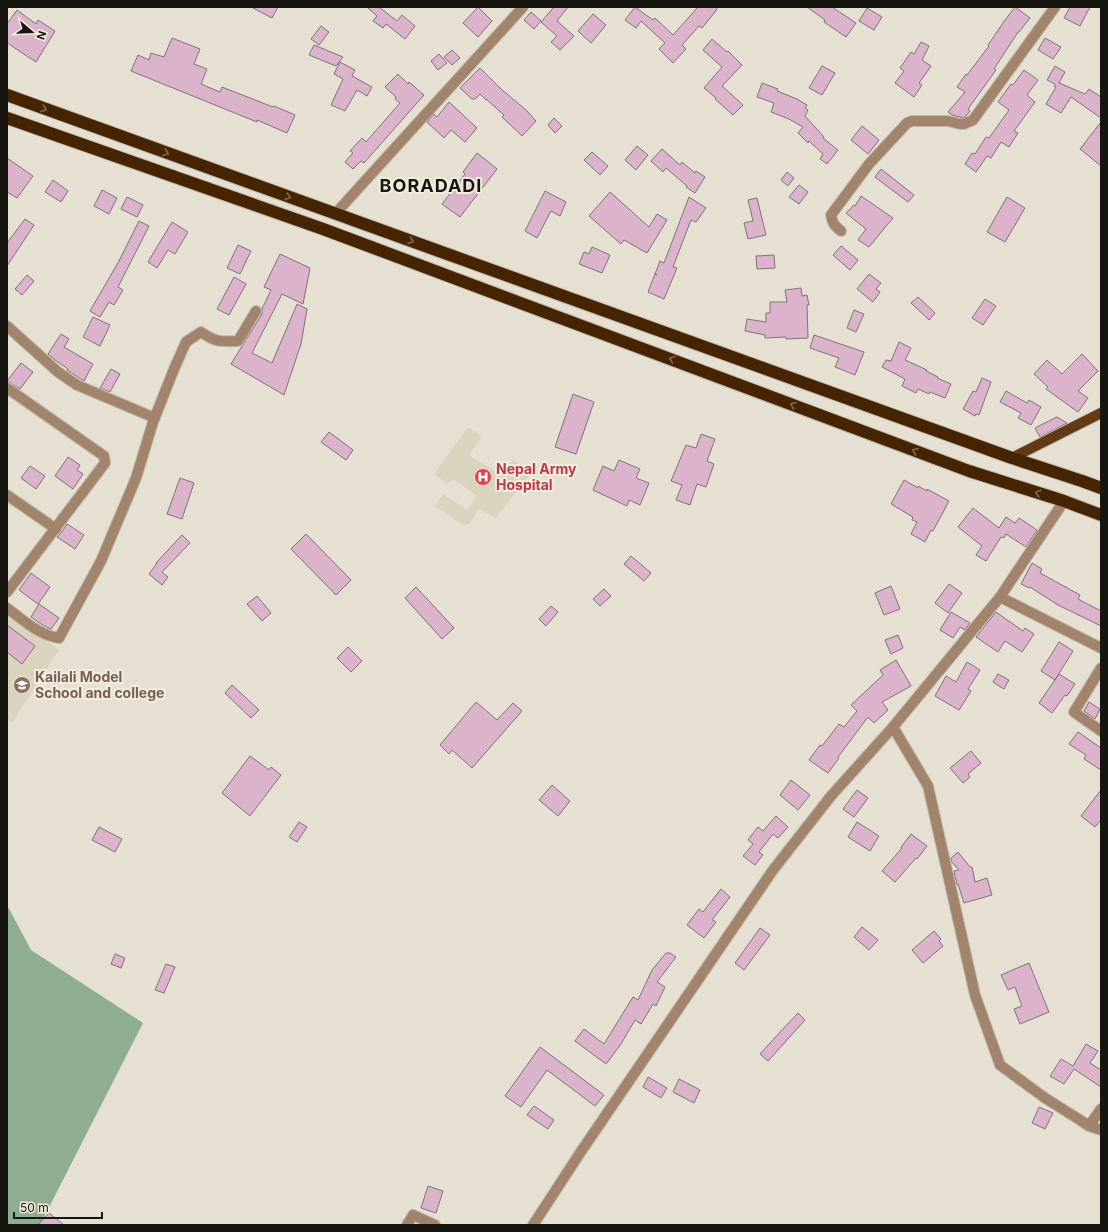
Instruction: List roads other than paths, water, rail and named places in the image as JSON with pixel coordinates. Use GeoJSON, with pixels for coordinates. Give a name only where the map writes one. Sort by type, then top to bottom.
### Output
{"type":"FeatureCollection","features":[{"type":"Feature","properties":{"kind":"highway"},"geometry":{"type":"LineString","coordinates":[[7,95],[1012,458],[1101,488]]}},
{"type":"Feature","properties":{"kind":"highway"},"geometry":{"type":"LineString","coordinates":[[7,118],[323,228],[969,471],[1064,501],[1101,515]]}},
{"type":"Feature","properties":{"kind":"main road"},"geometry":{"type":"LineString","coordinates":[[1012,458],[1101,413]]}},
{"type":"Feature","properties":{"kind":"street"},"geometry":{"type":"LineString","coordinates":[[335,214],[523,7]]}},
{"type":"Feature","properties":{"kind":"street"},"geometry":{"type":"LineString","coordinates":[[841,231],[835,226],[831,215],[870,164],[907,123],[912,121],[948,121],[964,124],[973,120],[1056,7]]}},
{"type":"Feature","properties":{"kind":"street"},"geometry":{"type":"LineString","coordinates":[[7,608],[41,633],[59,638],[101,561],[136,478],[155,418],[186,342],[201,332],[206,336],[221,342],[238,341],[256,311]]}},
{"type":"Feature","properties":{"kind":"street"},"geometry":{"type":"LineString","coordinates":[[7,326],[58,372],[77,385],[155,418]]}},
{"type":"Feature","properties":{"kind":"street"},"geometry":{"type":"LineString","coordinates":[[7,388],[104,456],[106,460],[56,529],[7,592]]}},
{"type":"Feature","properties":{"kind":"street"},"geometry":{"type":"LineString","coordinates":[[7,495],[56,529]]}},
{"type":"Feature","properties":{"kind":"street"},"geometry":{"type":"LineString","coordinates":[[533,1225],[580,1153],[774,870],[831,796],[893,727],[1000,597],[1064,501]]}},
{"type":"Feature","properties":{"kind":"street"},"geometry":{"type":"LineString","coordinates":[[1000,597],[1101,648]]}},
{"type":"Feature","properties":{"kind":"street"},"geometry":{"type":"LineString","coordinates":[[1101,668],[1074,712],[1101,731]]}},
{"type":"Feature","properties":{"kind":"street"},"geometry":{"type":"LineString","coordinates":[[893,727],[928,786],[975,994],[1000,1065],[1045,1098],[1089,1126],[1101,1130]]}},
{"type":"Feature","properties":{"kind":"street"},"geometry":{"type":"LineString","coordinates":[[1089,1126],[1101,1109]]}},
{"type":"Feature","properties":{"kind":"street"},"geometry":{"type":"LineString","coordinates":[[407,1225],[413,1215],[435,1225]]}},
{"type":"Feature","properties":{"kind":"place","name":"Nepal Army Hospital"},"geometry":{"type":"Point","coordinates":[483,477]}},
{"type":"Feature","properties":{"kind":"place","name":"Kailali Model School and college"},"geometry":{"type":"Point","coordinates":[22,685]}},
{"type":"Feature","properties":{"kind":"district","name":"BORADADI"},"geometry":{"type":"Point","coordinates":[431,186]}}]}
